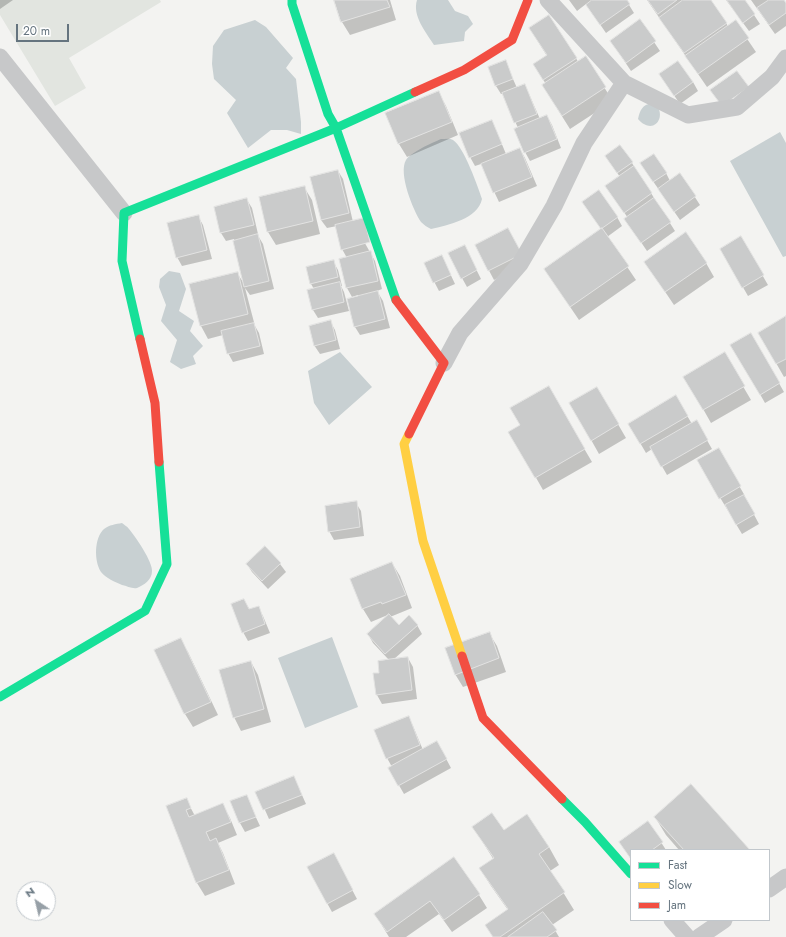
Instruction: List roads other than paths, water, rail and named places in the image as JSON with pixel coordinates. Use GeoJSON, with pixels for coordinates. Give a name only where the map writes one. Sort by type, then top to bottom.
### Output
{"type":"FeatureCollection","features":[{"type":"Feature","properties":{"kind":"street"},"geometry":{"type":"LineString","coordinates":[[292,0],[292,4],[328,114],[336,128],[394,298],[444,363]]}},
{"type":"Feature","properties":{"kind":"street"},"geometry":{"type":"LineString","coordinates":[[124,213],[336,128],[464,70],[512,40],[528,0]]}},
{"type":"Feature","properties":{"kind":"street"},"geometry":{"type":"LineString","coordinates":[[548,0],[624,82],[688,116],[737,107],[772,77],[786,58]]}},
{"type":"Feature","properties":{"kind":"street"},"geometry":{"type":"LineString","coordinates":[[0,57],[124,213],[122,261],[155,403],[167,564],[145,611],[0,697]]}},
{"type":"Feature","properties":{"kind":"street"},"geometry":{"type":"LineString","coordinates":[[624,82],[584,143],[554,206],[520,264],[460,333],[404,444],[423,541],[483,718],[584,822],[630,873]]}},
{"type":"Feature","properties":{"kind":"street"},"geometry":{"type":"LineString","coordinates":[[770,888],[786,877]]}},
{"type":"Feature","properties":{"kind":"street"},"geometry":{"type":"LineString","coordinates":[[673,921],[687,937]]}},
{"type":"Feature","properties":{"kind":"street"},"geometry":{"type":"LineString","coordinates":[[699,937],[723,921]]}}]}
